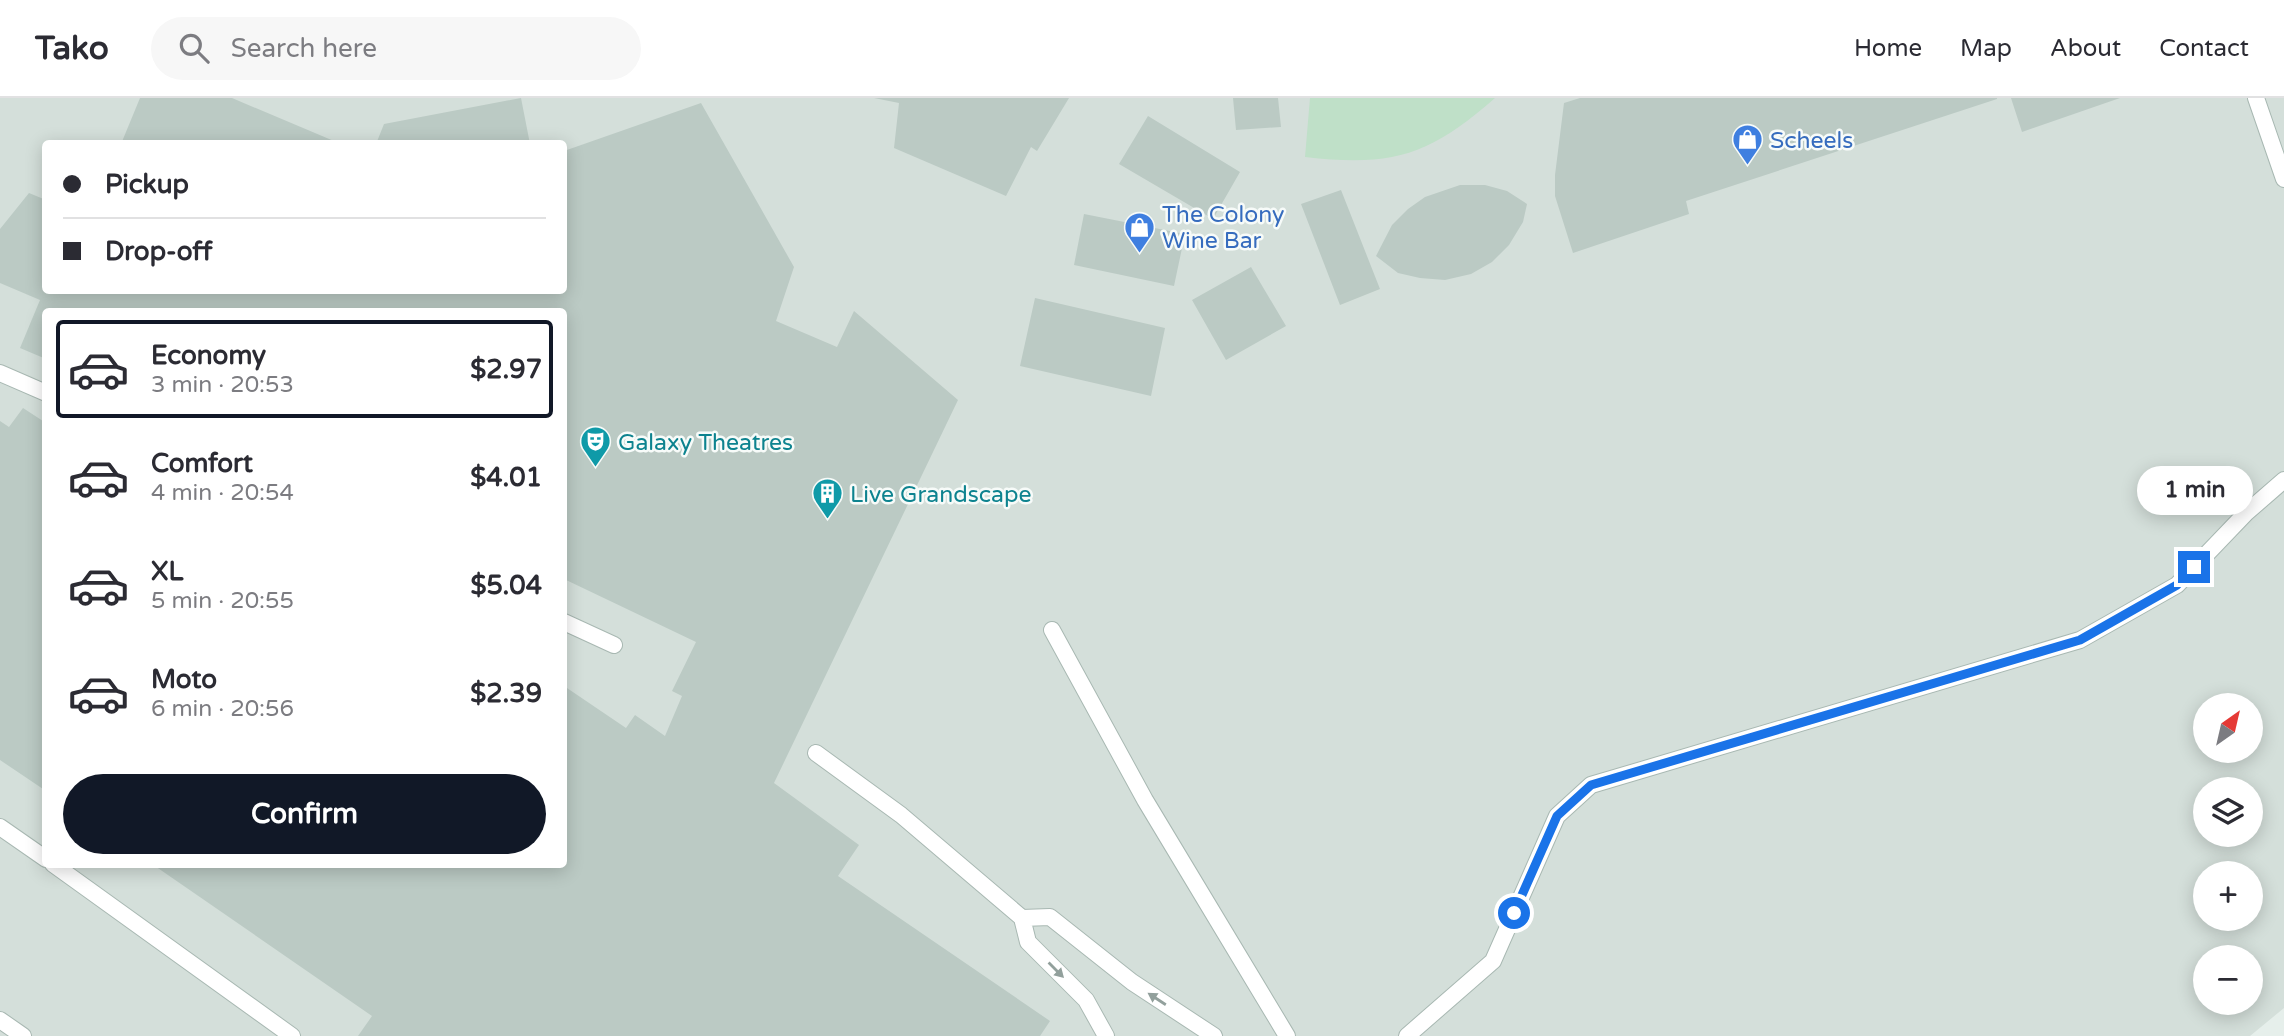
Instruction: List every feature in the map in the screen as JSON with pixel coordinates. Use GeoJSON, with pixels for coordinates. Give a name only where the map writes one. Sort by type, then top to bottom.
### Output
{"type":"FeatureCollection","features":[{"type":"Feature","properties":{"kind":"lane"},"geometry":{"type":"LineString","coordinates":[[2256,98],[2284,178]]}},
{"type":"Feature","properties":{"kind":"lane"},"geometry":{"type":"LineString","coordinates":[[0,373],[42,391]]}},
{"type":"Feature","properties":{"kind":"lane"},"geometry":{"type":"LineString","coordinates":[[1407,1036],[1493,961],[1557,816],[1591,785],[2080,640],[2177,585],[2246,513],[2284,480]]}},
{"type":"Feature","properties":{"kind":"lane"},"geometry":{"type":"LineString","coordinates":[[567,623],[614,645]]}},
{"type":"Feature","properties":{"kind":"lane"},"geometry":{"type":"LineString","coordinates":[[1052,629],[1145,800],[1287,1036]]}},
{"type":"Feature","properties":{"kind":"lane"},"geometry":{"type":"LineString","coordinates":[[816,753],[901,815],[1022,918],[1028,942],[1086,1000],[1106,1036]]}},
{"type":"Feature","properties":{"kind":"lane"},"geometry":{"type":"LineString","coordinates":[[0,827],[42,856]]}},
{"type":"Feature","properties":{"kind":"lane"},"geometry":{"type":"LineString","coordinates":[[59,868],[292,1036]]}},
{"type":"Feature","properties":{"kind":"lane"},"geometry":{"type":"LineString","coordinates":[[1022,918],[1050,917],[1132,982],[1214,1036]]}},
{"type":"Feature","properties":{"kind":"lane"},"geometry":{"type":"LineString","coordinates":[[0,1020],[23,1036]]}},
{"type":"Feature","properties":{"kind":"shaded area"},"geometry":{"type":"Polygon","coordinates":[[[0,98],[2284,98],[2284,1008],[2250,1036],[0,1036],[0,98]]]}},
{"type":"Feature","properties":{"kind":"green space"},"geometry":{"type":"Polygon","coordinates":[[[1310,98],[1495,98],[1450,133],[1429,145],[1386,158],[1335,160],[1305,157],[1310,98]]]}},
{"type":"Feature","properties":{"kind":"building"},"geometry":{"type":"Polygon","coordinates":[[[140,98],[232,98],[332,140],[123,140],[140,98]]]}},
{"type":"Feature","properties":{"kind":"building"},"geometry":{"type":"Polygon","coordinates":[[[521,98],[529,140],[378,140],[384,124],[521,98]]]}},
{"type":"Feature","properties":{"kind":"building"},"geometry":{"type":"Polygon","coordinates":[[[874,98],[1069,98],[1037,151],[1031,147],[1006,196],[894,148],[899,103],[874,98]]]}},
{"type":"Feature","properties":{"kind":"building"},"geometry":{"type":"Polygon","coordinates":[[[1233,98],[1278,98],[1281,127],[1236,130],[1233,98]]]}},
{"type":"Feature","properties":{"kind":"building"},"geometry":{"type":"Polygon","coordinates":[[[1580,98],[1997,99],[1686,201],[1689,214],[1573,253],[1555,196],[1555,175],[1564,103],[1580,98]]]}},
{"type":"Feature","properties":{"kind":"building"},"geometry":{"type":"Polygon","coordinates":[[[2011,98],[2120,98],[2022,132],[2011,98]]]}},
{"type":"Feature","properties":{"kind":"building"},"geometry":{"type":"Polygon","coordinates":[[[701,103],[794,267],[776,321],[837,347],[854,311],[958,400],[774,783],[859,845],[838,876],[1050,1021],[1040,1036],[358,1036],[372,1016],[158,868],[567,868],[567,688],[626,728],[635,715],[665,736],[682,696],[672,691],[696,642],[567,580],[567,308],[42,308],[42,357],[20,348],[40,300],[0,283],[0,229],[29,193],[42,198],[42,294],[567,294],[567,150],[701,103]]]}},
{"type":"Feature","properties":{"kind":"building"},"geometry":{"type":"Polygon","coordinates":[[[1148,116],[1240,172],[1213,219],[1119,164],[1148,116]]]}},
{"type":"Feature","properties":{"kind":"building"},"geometry":{"type":"Polygon","coordinates":[[[1460,185],[1485,185],[1507,191],[1527,204],[1523,222],[1509,245],[1492,262],[1471,274],[1445,280],[1398,273],[1376,256],[1392,225],[1408,209],[1425,197],[1460,185]]]}},
{"type":"Feature","properties":{"kind":"building"},"geometry":{"type":"Polygon","coordinates":[[[1341,190],[1380,289],[1340,305],[1301,204],[1341,190]]]}},
{"type":"Feature","properties":{"kind":"building"},"geometry":{"type":"Polygon","coordinates":[[[1084,214],[1185,234],[1174,286],[1074,265],[1084,214]]]}},
{"type":"Feature","properties":{"kind":"building"},"geometry":{"type":"Polygon","coordinates":[[[1251,267],[1286,326],[1226,360],[1192,300],[1251,267]]]}},
{"type":"Feature","properties":{"kind":"building"},"geometry":{"type":"Polygon","coordinates":[[[1035,298],[1165,328],[1151,396],[1020,366],[1035,298]]]}},
{"type":"Feature","properties":{"kind":"building"},"geometry":{"type":"Polygon","coordinates":[[[23,408],[42,420],[42,788],[0,760],[0,421],[9,427],[23,408]]]}},
{"type":"Feature","properties":{"kind":"place","name":"Scheels"},"geometry":{"type":"Point","coordinates":[1747,167]}},
{"type":"Feature","properties":{"kind":"place","name":"The Colony Wine Bar"},"geometry":{"type":"Point","coordinates":[1139,254]}},
{"type":"Feature","properties":{"kind":"place","name":"Galaxy Theatres"},"geometry":{"type":"Point","coordinates":[595,469]}},
{"type":"Feature","properties":{"kind":"place","name":"Live Grandscape"},"geometry":{"type":"Point","coordinates":[827,521]}},
{"type":"Feature","properties":{"kind":"route"},"geometry":{"type":"LineString","coordinates":[[1514,913],[1557,816],[1591,785],[2080,640],[2177,585],[2194,567]]}}]}
